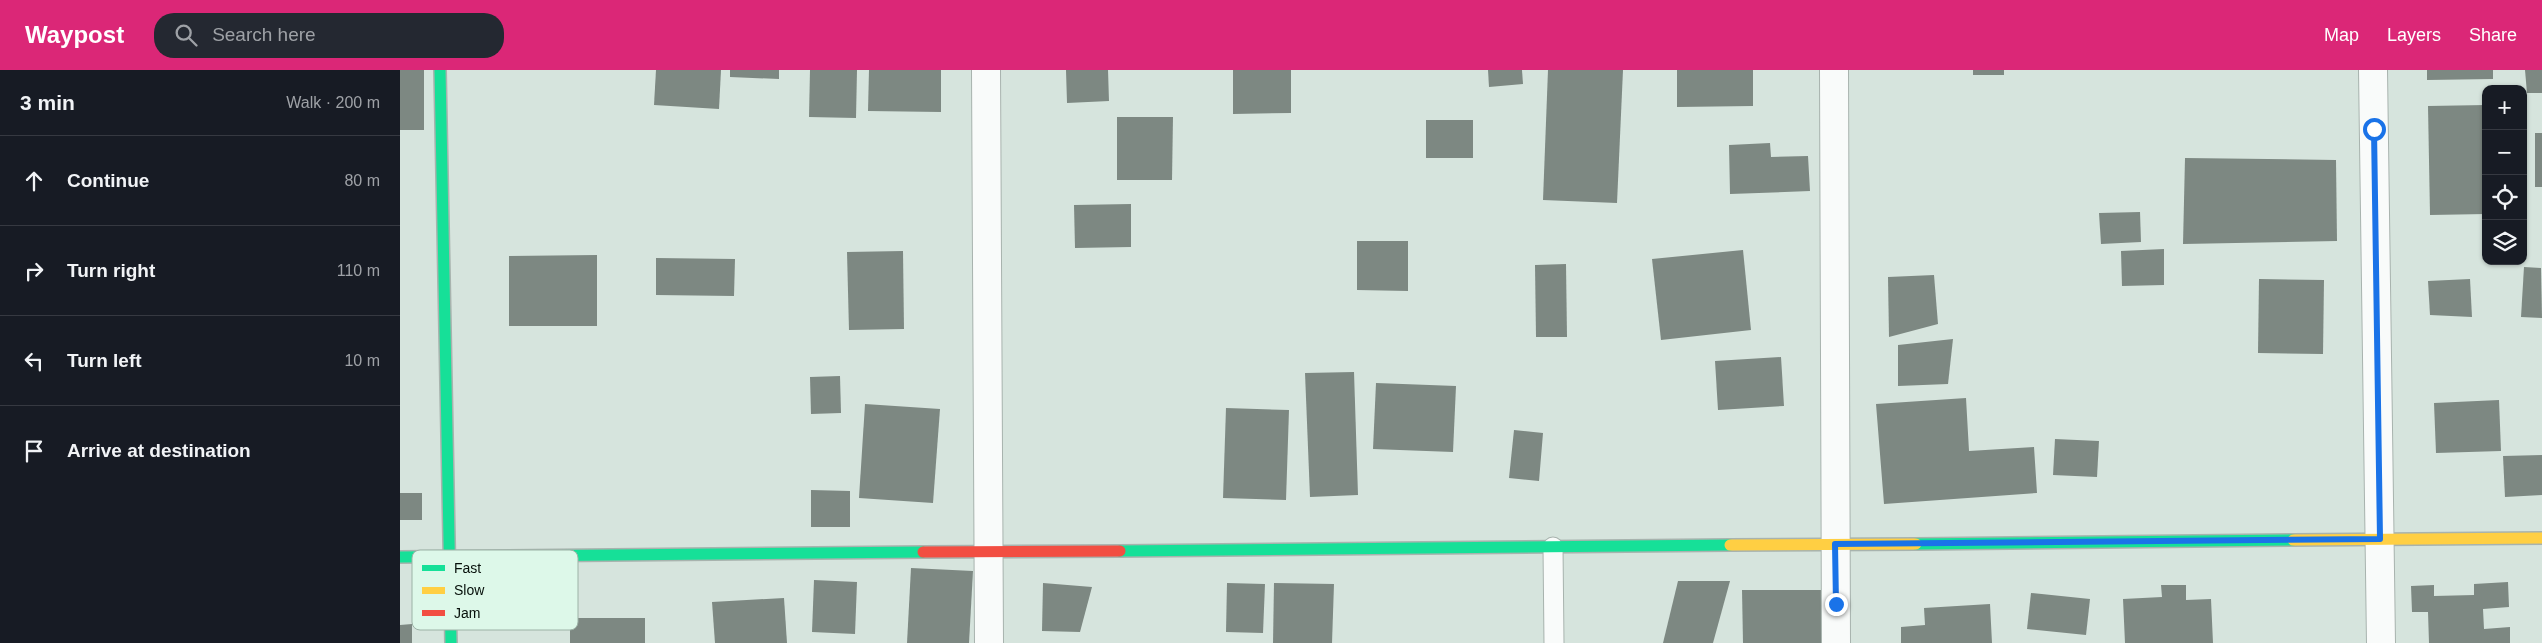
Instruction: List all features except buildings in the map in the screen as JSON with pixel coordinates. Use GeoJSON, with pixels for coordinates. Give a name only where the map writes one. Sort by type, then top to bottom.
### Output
{"type":"FeatureCollection","features":[{"type":"Feature","properties":{"kind":"street"},"geometry":{"type":"LineString","coordinates":[[440,70],[450,550]]}},
{"type":"Feature","properties":{"kind":"street"},"geometry":{"type":"LineString","coordinates":[[986,70],[989,643]]}},
{"type":"Feature","properties":{"kind":"street"},"geometry":{"type":"LineString","coordinates":[[1834,70],[1836,643]]}},
{"type":"Feature","properties":{"kind":"street"},"geometry":{"type":"LineString","coordinates":[[2373,70],[2381,643]]}},
{"type":"Feature","properties":{"kind":"street"},"geometry":{"type":"LineString","coordinates":[[578,555],[2542,538]]}},
{"type":"Feature","properties":{"kind":"street"},"geometry":{"type":"LineString","coordinates":[[451,630],[451,643]]}},
{"type":"Feature","properties":{"kind":"lane"},"geometry":{"type":"LineString","coordinates":[[1552,547],[1554,643]]}},
{"type":"Feature","properties":{"kind":"traffic: fast"},"geometry":{"type":"LineString","coordinates":[[440,70],[449,550]]}},
{"type":"Feature","properties":{"kind":"traffic: fast"},"geometry":{"type":"LineString","coordinates":[[1916,544],[2293,540]]}},
{"type":"Feature","properties":{"kind":"traffic: fast"},"geometry":{"type":"LineString","coordinates":[[1120,551],[1730,545]]}},
{"type":"Feature","properties":{"kind":"traffic: fast"},"geometry":{"type":"LineString","coordinates":[[578,555],[923,552]]}},
{"type":"Feature","properties":{"kind":"traffic: fast"},"geometry":{"type":"LineString","coordinates":[[400,557],[412,557]]}},
{"type":"Feature","properties":{"kind":"traffic: fast"},"geometry":{"type":"LineString","coordinates":[[451,630],[451,643]]}},
{"type":"Feature","properties":{"kind":"traffic: slow"},"geometry":{"type":"LineString","coordinates":[[2293,540],[2542,538]]}},
{"type":"Feature","properties":{"kind":"traffic: slow"},"geometry":{"type":"LineString","coordinates":[[1730,545],[1916,544]]}},
{"type":"Feature","properties":{"kind":"traffic: jam"},"geometry":{"type":"LineString","coordinates":[[923,552],[1120,551]]}},
{"type":"Feature","properties":{"kind":"route"},"geometry":{"type":"LineString","coordinates":[[1836,604],[1835,544],[2380,539],[2374,129]]}}]}
